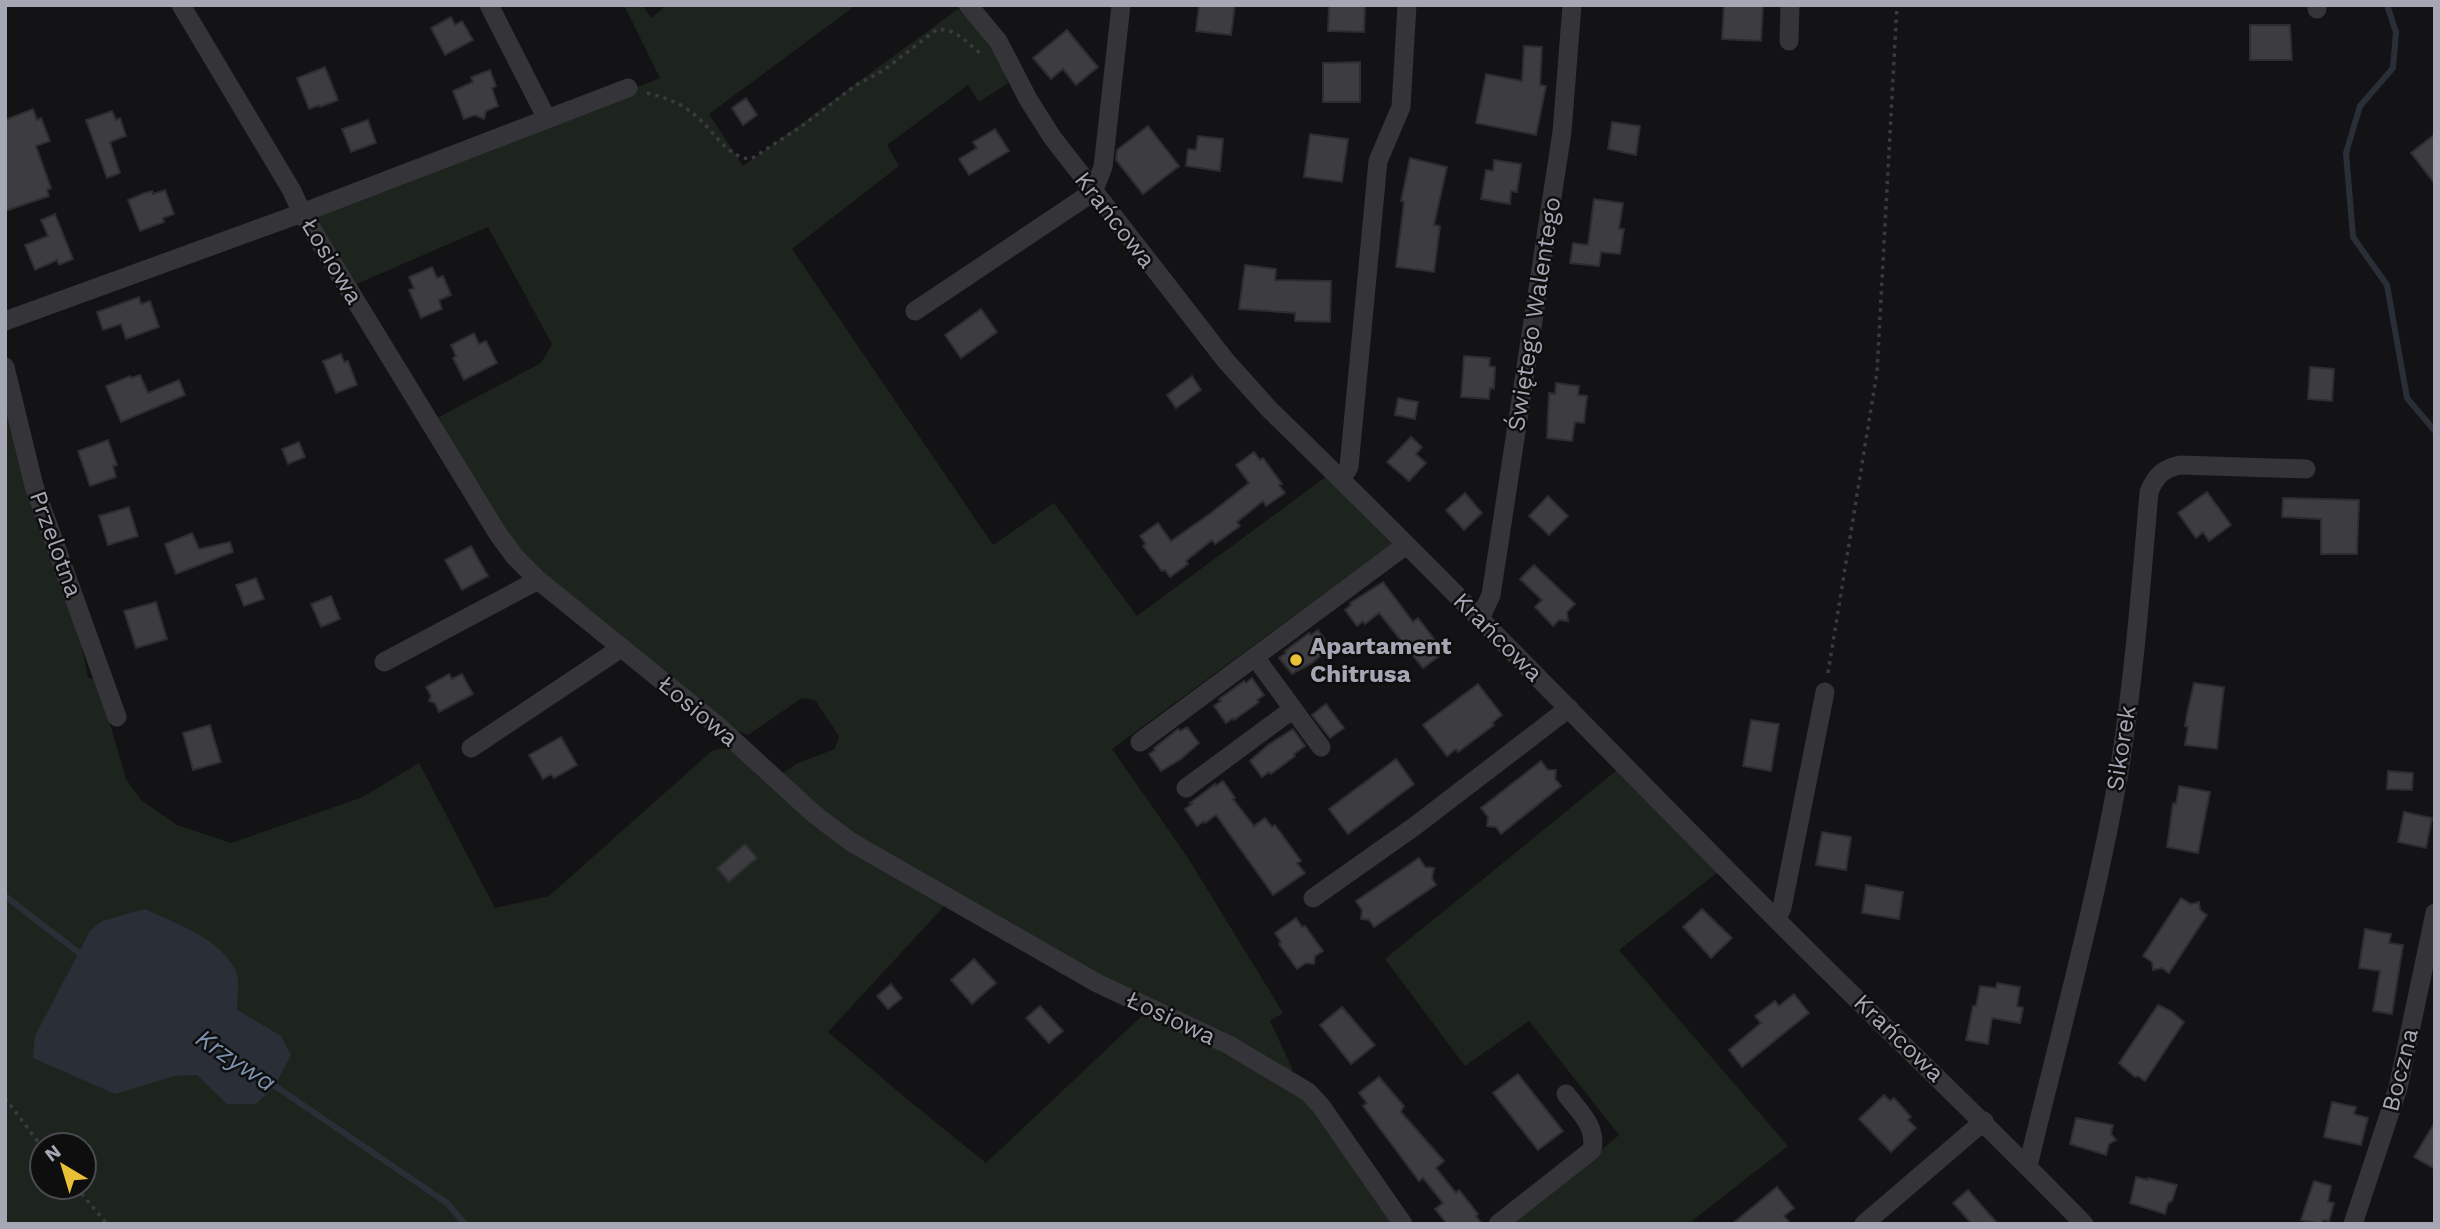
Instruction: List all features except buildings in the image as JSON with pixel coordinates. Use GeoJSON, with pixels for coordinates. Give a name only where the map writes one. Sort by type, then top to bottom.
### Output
{"type":"FeatureCollection","features":[{"type":"Feature","properties":{"kind":"street","name":"Łosiowa"},"geometry":{"type":"LineString","coordinates":[[181,5],[292,191],[302,213],[498,534],[515,557],[538,580],[718,726],[814,814],[851,842],[1097,983],[1229,1045],[1308,1092],[1321,1106],[1403,1224]]}},
{"type":"Feature","properties":{"kind":"street"},"geometry":{"type":"LineString","coordinates":[[489,5],[547,119]]}},
{"type":"Feature","properties":{"kind":"street","name":"Krańcowa"},"geometry":{"type":"LineString","coordinates":[[968,5],[987,26],[1040,118],[1093,192],[1226,361],[1269,410],[1341,479],[1776,919],[1984,1121],[2084,1224]]}},
{"type":"Feature","properties":{"kind":"street"},"geometry":{"type":"LineString","coordinates":[[915,310],[1093,192],[1103,167],[1121,5]]}},
{"type":"Feature","properties":{"kind":"street"},"geometry":{"type":"LineString","coordinates":[[1341,479],[1349,467],[1378,161],[1401,107],[1407,5]]}},
{"type":"Feature","properties":{"kind":"street","name":"Świętego Walentego"},"geometry":{"type":"LineString","coordinates":[[1479,619],[1491,595],[1562,132],[1572,5]]}},
{"type":"Feature","properties":{"kind":"street"},"geometry":{"type":"LineString","coordinates":[[1789,41],[1790,5]]}},
{"type":"Feature","properties":{"kind":"street"},"geometry":{"type":"LineString","coordinates":[[5,321],[302,213],[628,88]]}},
{"type":"Feature","properties":{"kind":"street","name":"Przelotna"},"geometry":{"type":"LineString","coordinates":[[5,367],[34,486],[117,717]]}},
{"type":"Feature","properties":{"kind":"street","name":"Sikorek"},"geometry":{"type":"LineString","coordinates":[[2028,1166],[2118,774],[2135,659],[2148,492],[2155,477],[2166,468],[2180,465],[2306,468]]}},
{"type":"Feature","properties":{"kind":"street"},"geometry":{"type":"LineString","coordinates":[[1140,742],[1406,545]]}},
{"type":"Feature","properties":{"kind":"street"},"geometry":{"type":"LineString","coordinates":[[384,662],[538,580]]}},
{"type":"Feature","properties":{"kind":"street"},"geometry":{"type":"LineString","coordinates":[[471,748],[621,648]]}},
{"type":"Feature","properties":{"kind":"street"},"geometry":{"type":"LineString","coordinates":[[1255,657],[1321,747]]}},
{"type":"Feature","properties":{"kind":"street"},"geometry":{"type":"LineString","coordinates":[[1776,919],[1782,908],[1825,692]]}},
{"type":"Feature","properties":{"kind":"street"},"geometry":{"type":"LineString","coordinates":[[1313,898],[1415,826],[1569,708]]}},
{"type":"Feature","properties":{"kind":"street"},"geometry":{"type":"LineString","coordinates":[[1186,789],[1293,709]]}},
{"type":"Feature","properties":{"kind":"street","name":"Boczna"},"geometry":{"type":"LineString","coordinates":[[2353,1224],[2398,1088],[2435,913]]}},
{"type":"Feature","properties":{"kind":"street"},"geometry":{"type":"LineString","coordinates":[[1498,1224],[1592,1150],[1595,1138],[1590,1126],[1566,1094]]}},
{"type":"Feature","properties":{"kind":"street"},"geometry":{"type":"LineString","coordinates":[[1869,1222],[1984,1121]]}},
{"type":"Feature","properties":{"kind":"path"},"geometry":{"type":"LineString","coordinates":[[1825,692],[1877,372],[1896,5]]}},
{"type":"Feature","properties":{"kind":"path"},"geometry":{"type":"LineString","coordinates":[[628,88],[657,95],[680,105],[695,115],[736,156],[751,159],[802,126],[856,85],[884,70],[936,30],[954,32],[979,52],[999,62],[1008,60]]}},
{"type":"Feature","properties":{"kind":"path"},"geometry":{"type":"LineString","coordinates":[[5,1098],[30,1131]]}},
{"type":"Feature","properties":{"kind":"path"},"geometry":{"type":"LineString","coordinates":[[88,1201],[107,1224]]}},
{"type":"Feature","properties":{"kind":"shaded area"},"geometry":{"type":"Polygon","coordinates":[[[624,5],[643,5],[651,18],[667,5],[856,5],[709,114],[743,166],[958,9],[988,43],[1008,83],[979,102],[968,85],[887,145],[899,166],[792,249],[993,545],[1054,503],[1137,616],[1327,476],[1392,544],[1112,749],[1188,858],[1283,1013],[1270,1021],[1293,1070],[1287,1073],[1100,977],[855,839],[778,776],[798,763],[835,749],[839,736],[815,700],[802,698],[748,735],[722,724],[521,554],[435,419],[541,363],[552,344],[488,227],[352,286],[315,223],[316,217],[660,78],[624,5]]]}},
{"type":"Feature","properties":{"kind":"shaded area"},"geometry":{"type":"Polygon","coordinates":[[[5,395],[75,612],[88,678],[97,679],[126,779],[141,800],[177,825],[231,843],[363,797],[419,763],[495,908],[549,896],[713,750],[735,747],[947,903],[828,1032],[986,1163],[1147,1011],[1299,1095],[1318,1113],[1395,1224],[5,1224],[5,395]]]}},
{"type":"Feature","properties":{"kind":"shaded area"},"geometry":{"type":"Polygon","coordinates":[[[1617,770],[1718,872],[1619,950],[1788,1146],[1688,1224],[1513,1224],[1619,1135],[1529,1021],[1465,1066],[1385,959],[1617,770]]]}},
{"type":"Feature","properties":{"kind":"water"},"geometry":{"type":"Polygon","coordinates":[[[145,909],[196,933],[229,959],[237,975],[237,1010],[281,1036],[291,1055],[275,1086],[256,1104],[227,1104],[197,1075],[174,1076],[115,1094],[33,1058],[35,1036],[90,931],[102,921],[145,909]]]}},
{"type":"Feature","properties":{"kind":"waterway"},"geometry":{"type":"LineString","coordinates":[[2387,5],[2396,32],[2393,68],[2360,106],[2346,153],[2353,237],[2387,285],[2407,398],[2435,431]]}},
{"type":"Feature","properties":{"kind":"waterway","name":"Krzywa"},"geometry":{"type":"LineString","coordinates":[[5,896],[83,956]]}},
{"type":"Feature","properties":{"kind":"waterway","name":"Krzywa"},"geometry":{"type":"LineString","coordinates":[[269,1082],[447,1203],[465,1224]]}},
{"type":"Feature","properties":{"kind":"place","name":"Apartament Chitrusa"},"geometry":{"type":"Point","coordinates":[1296,660]}}]}
